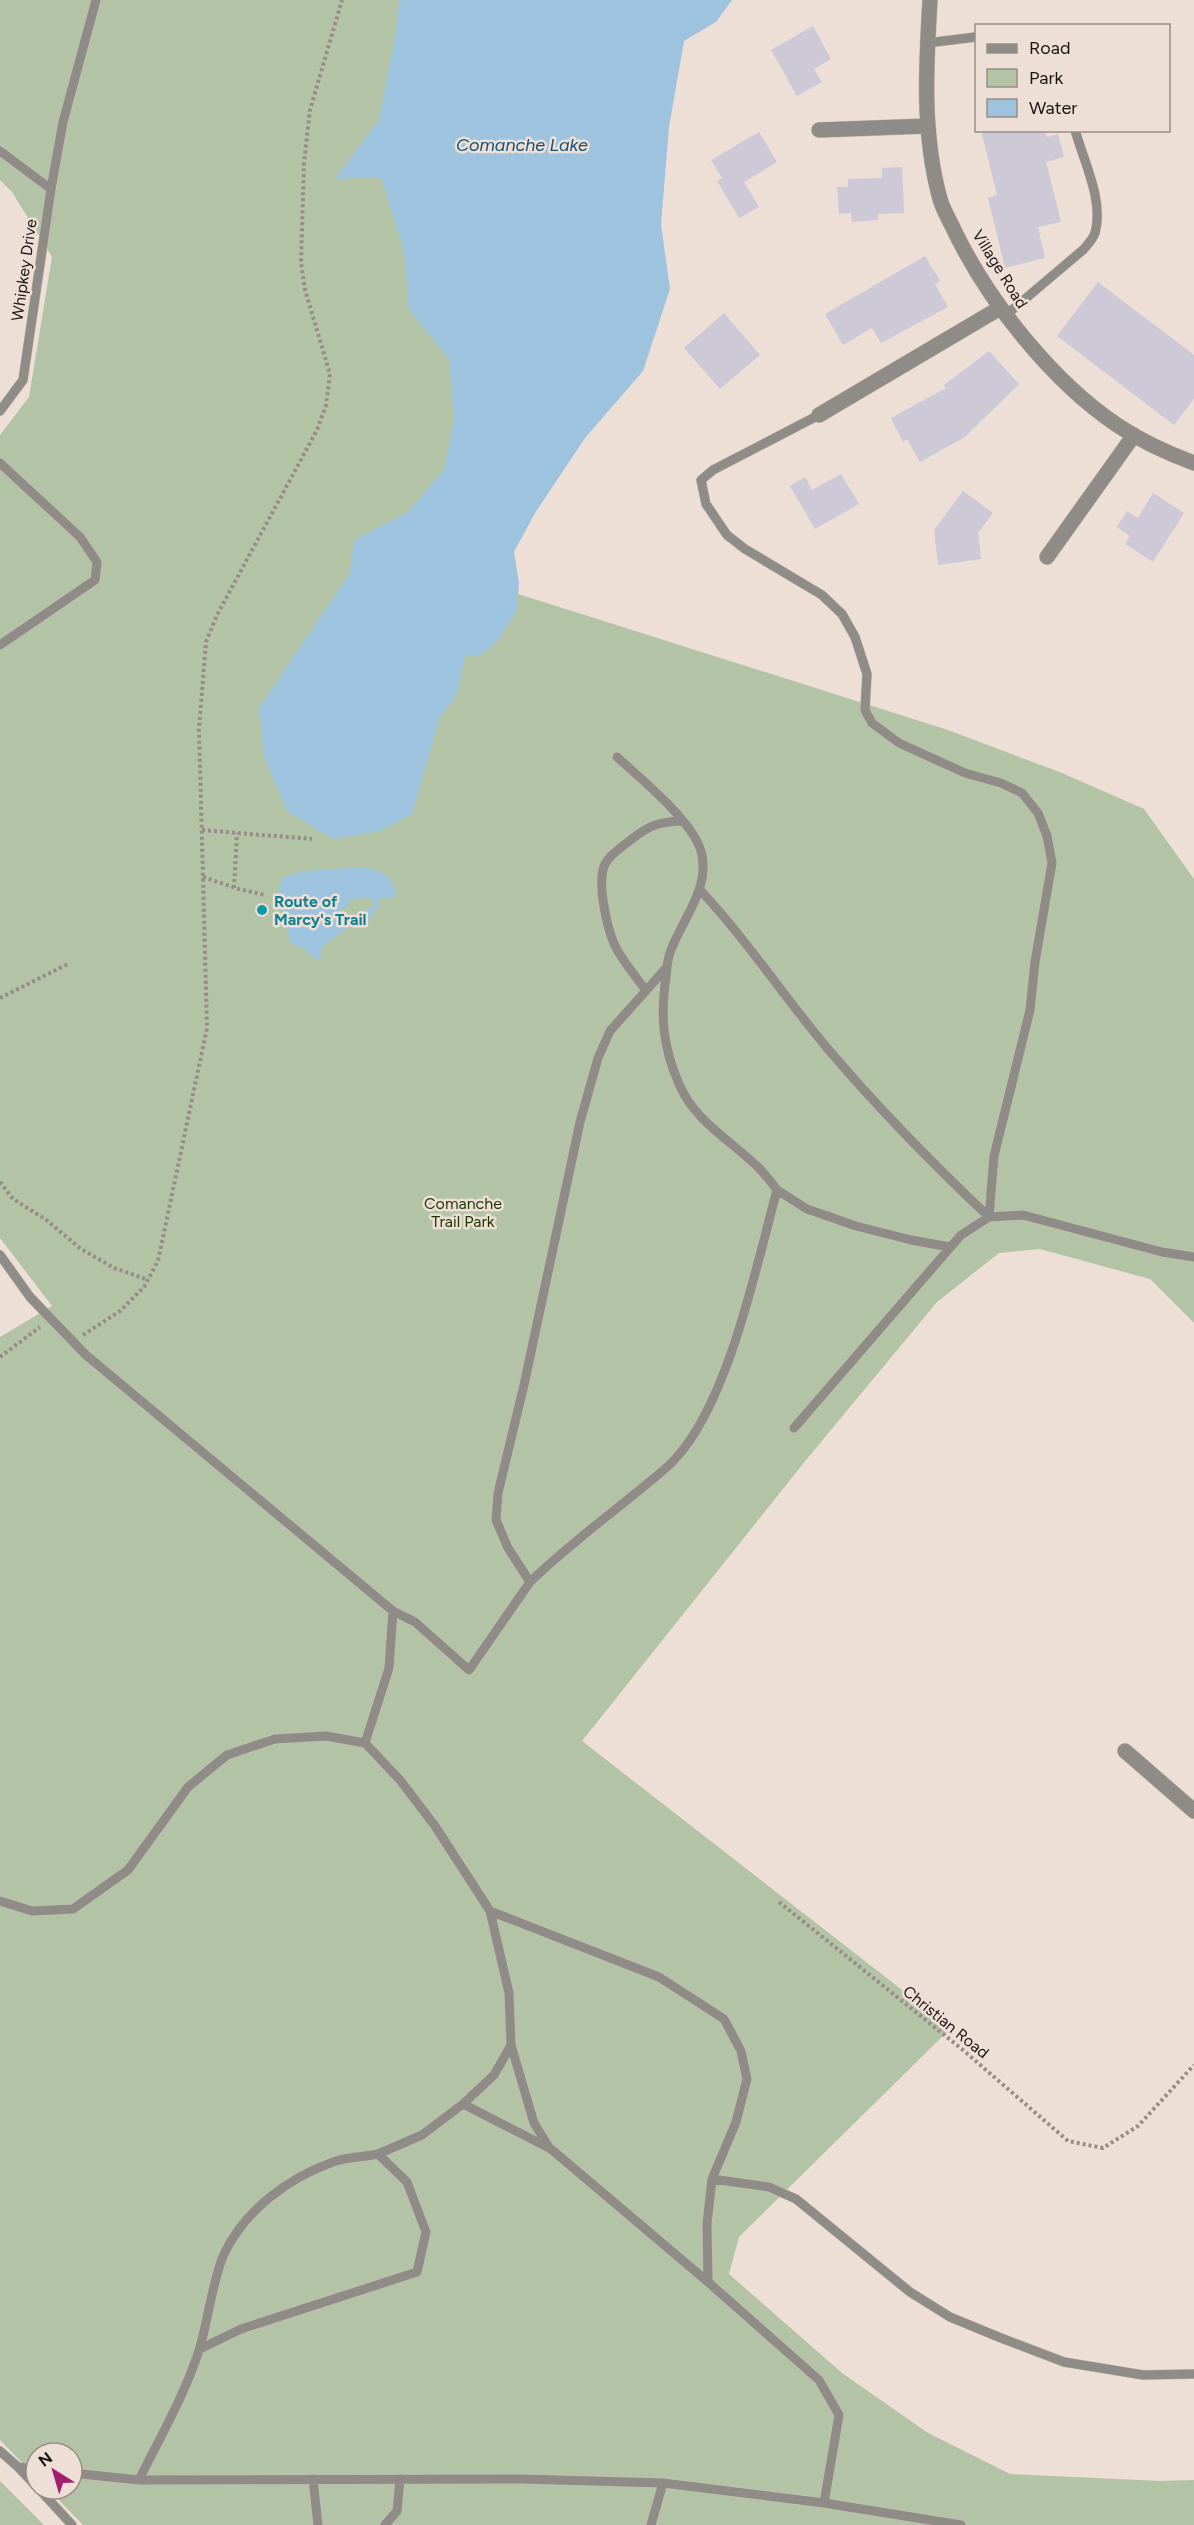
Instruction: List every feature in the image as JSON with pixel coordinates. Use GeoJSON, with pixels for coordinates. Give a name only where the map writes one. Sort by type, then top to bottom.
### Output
{"type":"FeatureCollection","features":[{"type":"Feature","properties":{"kind":"street","name":"Village Road"},"geometry":{"type":"LineString","coordinates":[[930,0],[925,65],[927,126],[940,200],[968,258],[1003,312],[1073,389],[1116,425],[1161,450],[1194,463]]}},
{"type":"Feature","properties":{"kind":"street"},"geometry":{"type":"LineString","coordinates":[[819,130],[927,126]]}},
{"type":"Feature","properties":{"kind":"street"},"geometry":{"type":"LineString","coordinates":[[819,415],[1003,312]]}},
{"type":"Feature","properties":{"kind":"street"},"geometry":{"type":"LineString","coordinates":[[1047,557],[1134,435]]}},
{"type":"Feature","properties":{"kind":"street"},"geometry":{"type":"LineString","coordinates":[[1125,1751],[1194,1811]]}},
{"type":"Feature","properties":{"kind":"lane","name":"Whipkey Drive"},"geometry":{"type":"LineString","coordinates":[[0,411],[23,381],[63,122],[96,0]]}},
{"type":"Feature","properties":{"kind":"lane"},"geometry":{"type":"LineString","coordinates":[[927,43],[975,37]]}},
{"type":"Feature","properties":{"kind":"lane"},"geometry":{"type":"LineString","coordinates":[[1003,312],[1084,249],[1094,236],[1098,217],[1095,196],[1076,132]]}},
{"type":"Feature","properties":{"kind":"lane"},"geometry":{"type":"LineString","coordinates":[[0,150],[51,189]]}},
{"type":"Feature","properties":{"kind":"lane"},"geometry":{"type":"LineString","coordinates":[[819,415],[712,470],[702,480],[706,504],[727,535],[745,549],[822,595],[842,614],[855,637],[867,674],[865,710],[872,723],[900,743],[964,773],[1001,783],[1022,793],[1038,813],[1052,863],[1035,962],[1030,1010],[994,1156],[989,1217]]}},
{"type":"Feature","properties":{"kind":"lane"},"geometry":{"type":"LineString","coordinates":[[0,463],[80,537],[97,562],[94,580],[0,645]]}},
{"type":"Feature","properties":{"kind":"lane"},"geometry":{"type":"LineString","coordinates":[[617,757],[682,821],[699,848],[703,866],[700,890],[670,953],[663,999],[663,1039],[679,1086],[696,1114],[760,1170],[777,1190],[807,1209],[856,1226],[950,1247]]}},
{"type":"Feature","properties":{"kind":"lane"},"geometry":{"type":"LineString","coordinates":[[646,991],[617,952],[603,901],[602,879],[605,864],[647,826],[661,822],[682,821]]}},
{"type":"Feature","properties":{"kind":"lane"},"geometry":{"type":"LineString","coordinates":[[700,890],[730,922],[828,1050],[917,1145],[989,1217]]}},
{"type":"Feature","properties":{"kind":"lane"},"geometry":{"type":"LineString","coordinates":[[530,1582],[508,1548],[496,1520],[498,1493],[524,1385],[580,1122],[598,1058],[610,1030],[668,967]]}},
{"type":"Feature","properties":{"kind":"lane"},"geometry":{"type":"LineString","coordinates":[[0,1255],[30,1298],[86,1355],[393,1611],[415,1622],[469,1670],[530,1582],[555,1557],[676,1459],[696,1432],[719,1383],[737,1332],[777,1190]]}},
{"type":"Feature","properties":{"kind":"lane"},"geometry":{"type":"LineString","coordinates":[[794,1428],[961,1235],[989,1217],[1023,1215],[1162,1252],[1194,1257]]}},
{"type":"Feature","properties":{"kind":"lane"},"geometry":{"type":"LineString","coordinates":[[365,1743],[389,1668],[393,1611]]}},
{"type":"Feature","properties":{"kind":"lane"},"geometry":{"type":"LineString","coordinates":[[0,1901],[32,1911],[73,1909],[128,1870],[188,1787],[227,1755],[275,1739],[326,1736],[365,1743],[400,1780],[435,1826],[490,1911],[509,1993],[511,2045],[521,2085],[534,2122],[550,2149]]}},
{"type":"Feature","properties":{"kind":"lane"},"geometry":{"type":"LineString","coordinates":[[490,1911],[659,1977],[724,2019],[741,2051],[747,2079],[736,2122],[712,2179],[707,2224],[708,2282]]}},
{"type":"Feature","properties":{"kind":"lane"},"geometry":{"type":"LineString","coordinates":[[139,2480],[175,2407],[200,2349],[223,2255],[242,2224],[268,2198],[295,2179],[335,2162],[378,2154],[422,2135],[463,2104],[494,2075],[511,2045]]}},
{"type":"Feature","properties":{"kind":"lane"},"geometry":{"type":"LineString","coordinates":[[463,2104],[550,2149],[708,2282],[819,2380],[839,2415],[824,2504]]}},
{"type":"Feature","properties":{"kind":"lane"},"geometry":{"type":"LineString","coordinates":[[200,2349],[241,2329],[417,2272],[426,2232],[407,2182],[378,2154]]}},
{"type":"Feature","properties":{"kind":"lane"},"geometry":{"type":"LineString","coordinates":[[712,2179],[769,2187],[796,2199],[910,2292],[950,2317],[1001,2338],[1064,2362],[1143,2375],[1194,2374]]}},
{"type":"Feature","properties":{"kind":"lane"},"geometry":{"type":"LineString","coordinates":[[0,2451],[24,2474]]}},
{"type":"Feature","properties":{"kind":"lane"},"geometry":{"type":"LineString","coordinates":[[18,2467],[24,2468]]}},
{"type":"Feature","properties":{"kind":"lane"},"geometry":{"type":"LineString","coordinates":[[84,2474],[139,2480],[521,2479],[663,2483],[961,2525]]}},
{"type":"Feature","properties":{"kind":"lane"},"geometry":{"type":"LineString","coordinates":[[313,2480],[318,2525]]}},
{"type":"Feature","properties":{"kind":"lane"},"geometry":{"type":"LineString","coordinates":[[386,2525],[397,2511],[400,2480]]}},
{"type":"Feature","properties":{"kind":"lane"},"geometry":{"type":"LineString","coordinates":[[651,2525],[663,2483]]}},
{"type":"Feature","properties":{"kind":"lane"},"geometry":{"type":"LineString","coordinates":[[49,2501],[72,2525]]}},
{"type":"Feature","properties":{"kind":"path"},"geometry":{"type":"LineString","coordinates":[[72,1341],[120,1311],[144,1287],[158,1261],[207,1028],[199,729],[206,642],[217,615],[317,430],[326,405],[330,374],[305,290],[302,263],[304,163],[310,110],[342,0]]}},
{"type":"Feature","properties":{"kind":"path"},"geometry":{"type":"LineString","coordinates":[[202,830],[312,839]]}},
{"type":"Feature","properties":{"kind":"path"},"geometry":{"type":"LineString","coordinates":[[234,888],[237,833]]}},
{"type":"Feature","properties":{"kind":"path"},"geometry":{"type":"LineString","coordinates":[[203,877],[234,888],[265,895]]}},
{"type":"Feature","properties":{"kind":"path"},"geometry":{"type":"LineString","coordinates":[[0,998],[68,964]]}},
{"type":"Feature","properties":{"kind":"path"},"geometry":{"type":"LineString","coordinates":[[0,1182],[13,1199],[45,1220],[81,1249],[114,1268],[148,1280]]}},
{"type":"Feature","properties":{"kind":"path"},"geometry":{"type":"LineString","coordinates":[[0,1357],[51,1319]]}},
{"type":"Feature","properties":{"kind":"path","name":"Christian Road"},"geometry":{"type":"LineString","coordinates":[[779,1902],[963,2050],[1068,2141],[1103,2148],[1138,2126],[1194,2065]]}},
{"type":"Feature","properties":{"kind":"green space","name":"Comanche Trail Park"},"geometry":{"type":"Polygon","coordinates":[[[0,0],[434,0],[487,393],[471,579],[948,730],[1062,773],[1144,809],[1194,879],[1194,1323],[1150,1279],[1040,1249],[999,1253],[937,1302],[806,1460],[582,1741],[951,2028],[739,2237],[729,2274],[842,2373],[928,2433],[1010,2474],[1160,2481],[1194,2480],[1194,2525],[83,2525],[60,2501],[84,2501],[84,2441],[24,2441],[24,2465],[0,2440],[0,1337],[52,1306],[0,1238],[0,435],[29,397],[52,257],[12,192],[0,180],[0,0]]]}},
{"type":"Feature","properties":{"kind":"green space"},"geometry":{"type":"Polygon","coordinates":[[[0,2481],[44,2525],[0,2525],[0,2481]]]}},
{"type":"Feature","properties":{"kind":"water","name":"Comanche Lake"},"geometry":{"type":"Polygon","coordinates":[[[399,0],[732,0],[716,22],[684,41],[669,127],[661,224],[670,289],[643,371],[585,438],[535,513],[514,552],[519,583],[517,610],[496,643],[480,655],[465,656],[457,695],[440,717],[412,814],[380,831],[333,839],[287,811],[264,757],[259,708],[350,573],[354,540],[408,512],[444,469],[454,421],[449,359],[409,310],[404,251],[381,177],[335,179],[379,120],[396,31],[399,0]]]}},
{"type":"Feature","properties":{"kind":"water"},"geometry":{"type":"Polygon","coordinates":[[[358,867],[372,869],[383,873],[391,881],[396,894],[395,897],[379,899],[377,902],[379,907],[367,921],[346,929],[325,944],[319,955],[322,959],[315,959],[306,950],[291,943],[286,916],[278,908],[281,904],[278,896],[282,878],[303,871],[358,867]],[[367,897],[350,900],[347,908],[341,909],[335,916],[335,921],[362,914],[374,902],[367,897]]]}},
{"type":"Feature","properties":{"kind":"building"},"geometry":{"type":"Polygon","coordinates":[[[813,26],[831,59],[814,69],[822,82],[797,96],[771,50],[813,26]]]}},
{"type":"Feature","properties":{"kind":"building"},"geometry":{"type":"Polygon","coordinates":[[[759,132],[777,162],[744,182],[759,207],[739,218],[717,181],[722,178],[711,160],[759,132]]]}},
{"type":"Feature","properties":{"kind":"building"},"geometry":{"type":"Polygon","coordinates":[[[981,132],[1046,132],[1047,137],[1058,134],[1064,157],[1046,162],[1061,222],[1038,227],[1045,258],[1005,268],[988,198],[997,195],[981,132]]]}},
{"type":"Feature","properties":{"kind":"building"},"geometry":{"type":"Polygon","coordinates":[[[902,167],[904,213],[878,214],[878,220],[852,222],[851,213],[839,214],[837,187],[848,187],[848,179],[882,178],[882,168],[902,167]]]}},
{"type":"Feature","properties":{"kind":"building"},"geometry":{"type":"Polygon","coordinates":[[[925,256],[940,281],[935,284],[948,307],[881,343],[872,328],[843,345],[825,314],[925,256]]]}},
{"type":"Feature","properties":{"kind":"building"},"geometry":{"type":"Polygon","coordinates":[[[1098,282],[1194,355],[1194,399],[1174,425],[1057,336],[1098,282]]]}},
{"type":"Feature","properties":{"kind":"building"},"geometry":{"type":"Polygon","coordinates":[[[724,313],[760,355],[720,389],[684,348],[724,313]]]}},
{"type":"Feature","properties":{"kind":"building"},"geometry":{"type":"Polygon","coordinates":[[[989,351],[1019,384],[965,437],[920,462],[907,439],[903,442],[891,418],[946,388],[944,385],[989,351]]]}},
{"type":"Feature","properties":{"kind":"building"},"geometry":{"type":"Polygon","coordinates":[[[841,474],[859,504],[815,529],[790,486],[805,477],[812,490],[841,474]]]}},
{"type":"Feature","properties":{"kind":"building"},"geometry":{"type":"Polygon","coordinates":[[[963,491],[993,513],[978,533],[981,559],[938,565],[934,530],[963,491]]]}},
{"type":"Feature","properties":{"kind":"building"},"geometry":{"type":"Polygon","coordinates":[[[1153,493],[1184,513],[1153,562],[1125,544],[1130,536],[1117,527],[1127,511],[1138,518],[1153,493]]]}},
{"type":"Feature","properties":{"kind":"place","name":"Route of Marcy's Trail"},"geometry":{"type":"Point","coordinates":[262,910]}}]}
